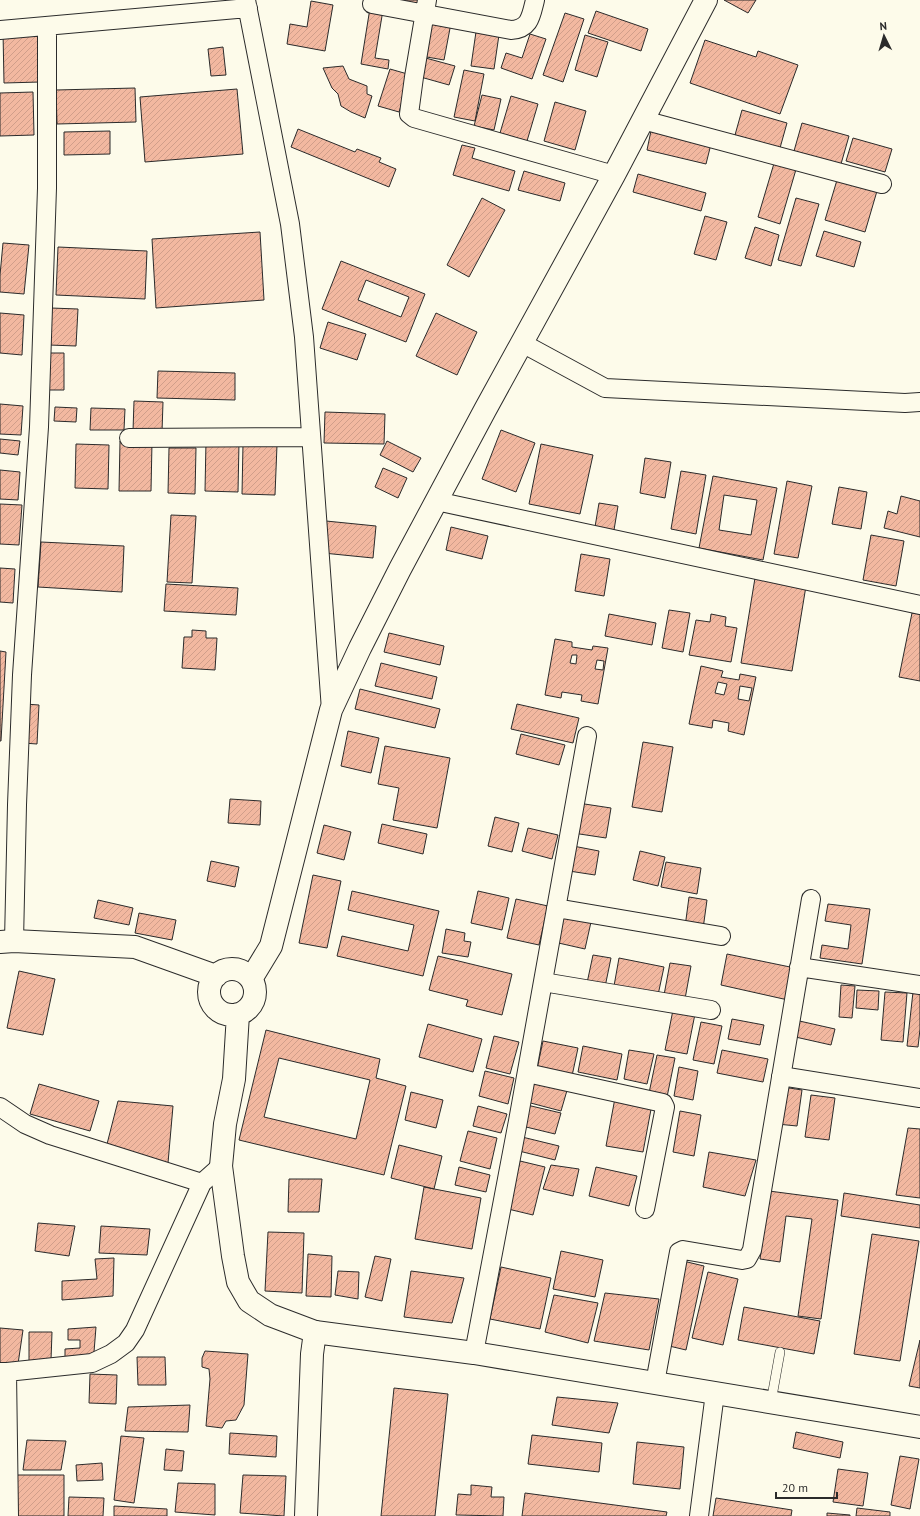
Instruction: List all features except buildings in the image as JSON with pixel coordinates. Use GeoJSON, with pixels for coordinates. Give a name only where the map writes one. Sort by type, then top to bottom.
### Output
{"type":"FeatureCollection","features":[{"type":"Feature","properties":{"kind":"main road"},"geometry":{"type":"LineString","coordinates":[[250,979],[271,946],[331,710],[360,648],[436,501],[614,175],[706,0]]}},
{"type":"Feature","properties":{"kind":"main road"},"geometry":{"type":"LineString","coordinates":[[7,941],[135,947],[216,976]]}},
{"type":"Feature","properties":{"kind":"main road"},"geometry":{"type":"LineString","coordinates":[[232,969],[246,973],[255,992],[254,999],[250,1006],[238,1014],[230,1015],[222,1013],[216,1008],[211,1002],[209,994],[210,987],[216,976],[224,971],[232,969]]}},
{"type":"Feature","properties":{"kind":"main road"},"geometry":{"type":"LineString","coordinates":[[238,1014],[234,1079],[225,1124],[221,1166],[238,1282],[249,1301],[270,1315],[315,1332],[474,1352],[920,1426]]}},
{"type":"Feature","properties":{"kind":"main road"},"geometry":{"type":"LineString","coordinates":[[306,1516],[312,1354],[315,1332]]}},
{"type":"Feature","properties":{"kind":"street"},"geometry":{"type":"LineString","coordinates":[[372,4],[426,7],[511,30],[520,29],[527,24],[535,0]]}},
{"type":"Feature","properties":{"kind":"street"},"geometry":{"type":"LineString","coordinates":[[0,30],[247,4],[290,224],[304,337],[331,710]]}},
{"type":"Feature","properties":{"kind":"street"},"geometry":{"type":"LineString","coordinates":[[426,7],[409,114],[414,118],[614,175]]}},
{"type":"Feature","properties":{"kind":"street"},"geometry":{"type":"LineString","coordinates":[[7,941],[17,805],[22,675],[39,427],[46,188],[47,26]]}},
{"type":"Feature","properties":{"kind":"street"},"geometry":{"type":"LineString","coordinates":[[643,120],[882,184]]}},
{"type":"Feature","properties":{"kind":"street"},"geometry":{"type":"LineString","coordinates":[[522,342],[605,388],[905,403],[920,402]]}},
{"type":"Feature","properties":{"kind":"street"},"geometry":{"type":"LineString","coordinates":[[130,438],[311,437]]}},
{"type":"Feature","properties":{"kind":"street"},"geometry":{"type":"LineString","coordinates":[[436,501],[920,605]]}},
{"type":"Feature","properties":{"kind":"street"},"geometry":{"type":"LineString","coordinates":[[474,1352],[527,1073],[587,736]]}},
{"type":"Feature","properties":{"kind":"street"},"geometry":{"type":"LineString","coordinates":[[655,1383],[679,1252],[683,1250],[738,1260],[747,1259],[752,1250],[811,899]]}},
{"type":"Feature","properties":{"kind":"street"},"geometry":{"type":"LineString","coordinates":[[556,908],[721,936]]}},
{"type":"Feature","properties":{"kind":"street"},"geometry":{"type":"LineString","coordinates":[[799,967],[920,985]]}},
{"type":"Feature","properties":{"kind":"street"},"geometry":{"type":"LineString","coordinates":[[543,982],[712,1010]]}},
{"type":"Feature","properties":{"kind":"street"},"geometry":{"type":"LineString","coordinates":[[527,1073],[663,1103],[665,1107],[645,1209]]}},
{"type":"Feature","properties":{"kind":"street"},"geometry":{"type":"LineString","coordinates":[[781,1076],[920,1098]]}},
{"type":"Feature","properties":{"kind":"street"},"geometry":{"type":"LineString","coordinates":[[0,1107],[25,1124],[50,1135],[202,1183]]}},
{"type":"Feature","properties":{"kind":"street"},"geometry":{"type":"LineString","coordinates":[[9,1516],[4,1372],[92,1363],[111,1354],[126,1343],[136,1330],[202,1183],[221,1166]]}},
{"type":"Feature","properties":{"kind":"street"},"geometry":{"type":"LineString","coordinates":[[699,1516],[715,1392]]}},
{"type":"Feature","properties":{"kind":"lane"},"geometry":{"type":"LineString","coordinates":[[771,1402],[780,1352]]}}]}
